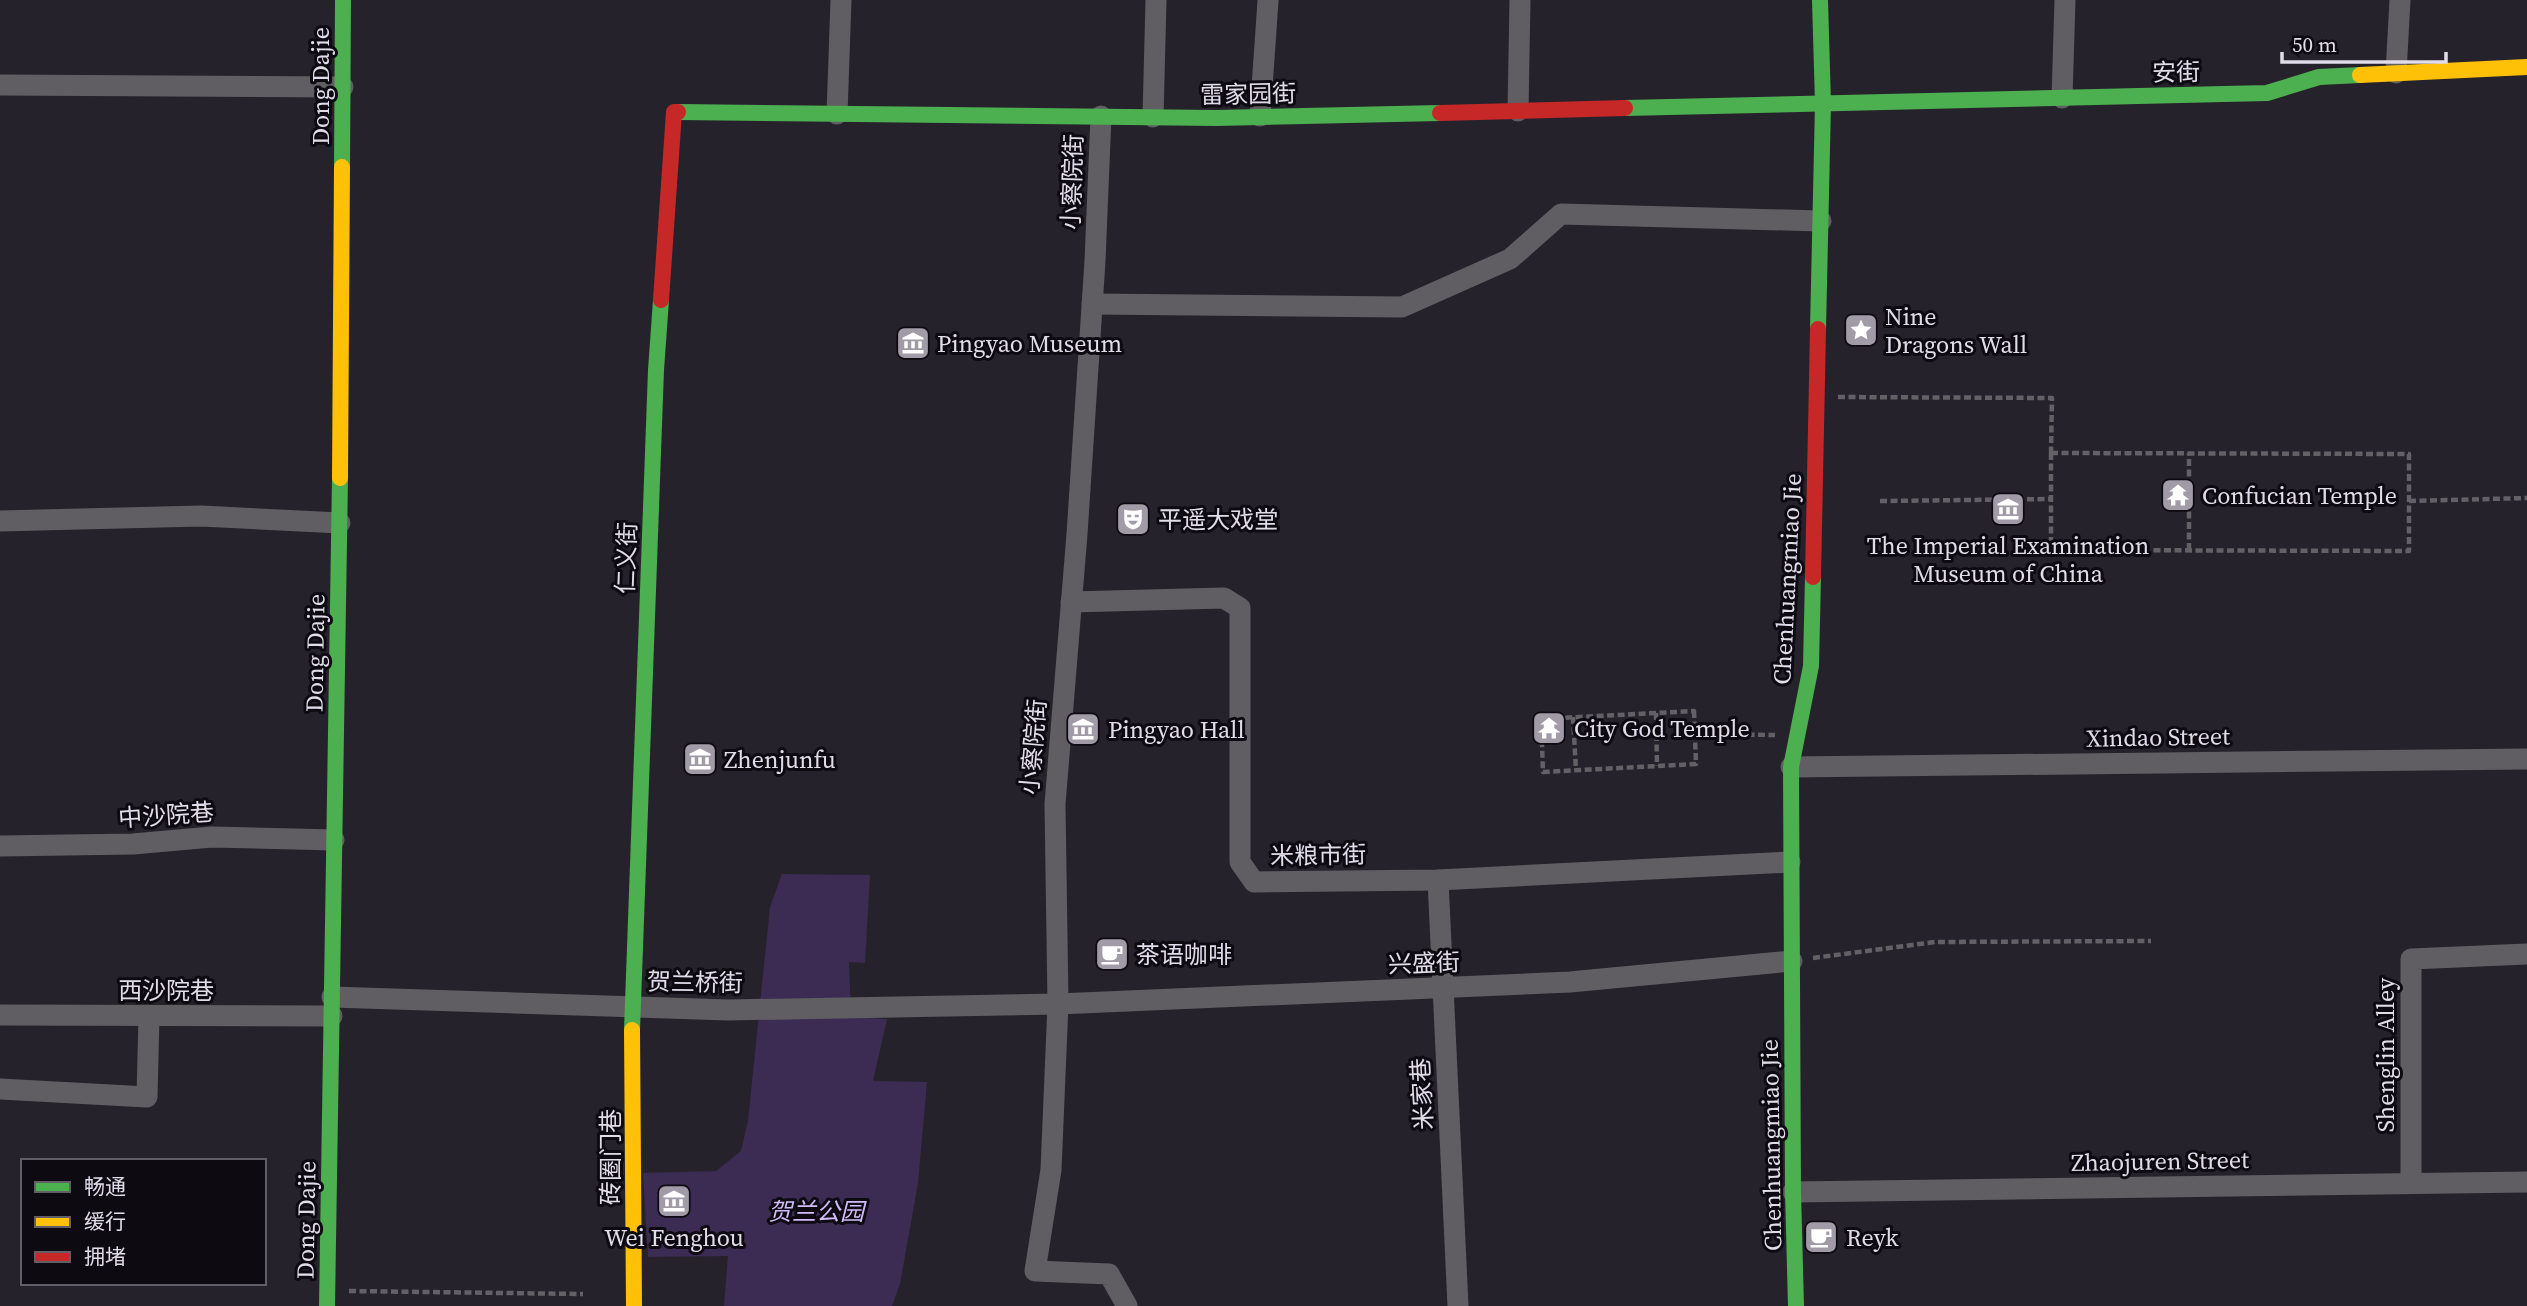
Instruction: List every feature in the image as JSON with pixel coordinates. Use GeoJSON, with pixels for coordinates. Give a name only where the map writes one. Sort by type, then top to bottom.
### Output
{"type":"FeatureCollection","features":[{"type":"Feature","properties":{"kind":"street","name":"Dong Dajie"},"geometry":{"type":"LineString","coordinates":[[327,1298],[340,523],[343,0]]}},
{"type":"Feature","properties":{"kind":"street"},"geometry":{"type":"LineString","coordinates":[[837,114],[841,0]]}},
{"type":"Feature","properties":{"kind":"street"},"geometry":{"type":"LineString","coordinates":[[1153,117],[1156,0]]}},
{"type":"Feature","properties":{"kind":"street"},"geometry":{"type":"LineString","coordinates":[[1518,111],[1520,0]]}},
{"type":"Feature","properties":{"kind":"street","name":"Chenhuangmiao Jie"},"geometry":{"type":"LineString","coordinates":[[1796,1306],[1791,767],[1811,666],[1823,104],[1820,0]]}},
{"type":"Feature","properties":{"kind":"street"},"geometry":{"type":"LineString","coordinates":[[2062,98],[2065,0]]}},
{"type":"Feature","properties":{"kind":"street"},"geometry":{"type":"LineString","coordinates":[[2396,73],[2400,0]]}},
{"type":"Feature","properties":{"kind":"street"},"geometry":{"type":"LineString","coordinates":[[1260,116],[1268,1]]}},
{"type":"Feature","properties":{"kind":"street","name":"安街"},"geometry":{"type":"LineString","coordinates":[[1823,104],[2267,93],[2319,77],[2527,67]]}},
{"type":"Feature","properties":{"kind":"street"},"geometry":{"type":"LineString","coordinates":[[0,85],[343,87]]}},
{"type":"Feature","properties":{"kind":"street","name":"雷家园街"},"geometry":{"type":"LineString","coordinates":[[674,112],[1153,117],[1823,104]]}},
{"type":"Feature","properties":{"kind":"street","name":"仁义街"},"geometry":{"type":"LineString","coordinates":[[632,1007],[656,370],[674,112]]}},
{"type":"Feature","properties":{"kind":"street","name":"小察院街"},"geometry":{"type":"LineString","coordinates":[[1101,116],[1092,304],[1055,804],[1058,1004],[1051,1170],[1035,1271],[1109,1274],[1127,1306]]}},
{"type":"Feature","properties":{"kind":"street"},"geometry":{"type":"LineString","coordinates":[[1092,304],[1402,307],[1510,259],[1561,214],[1821,221]]}},
{"type":"Feature","properties":{"kind":"street"},"geometry":{"type":"LineString","coordinates":[[0,521],[201,516],[340,523]]}},
{"type":"Feature","properties":{"kind":"street","name":"米粮市街"},"geometry":{"type":"LineString","coordinates":[[1072,602],[1224,598],[1240,608],[1240,862],[1254,882],[1438,880],[1790,862]]}},
{"type":"Feature","properties":{"kind":"street","name":"Xindao Street"},"geometry":{"type":"LineString","coordinates":[[1791,767],[2527,759]]}},
{"type":"Feature","properties":{"kind":"street","name":"中沙院巷"},"geometry":{"type":"LineString","coordinates":[[0,846],[133,844],[212,836],[334,840]]}},
{"type":"Feature","properties":{"kind":"street","name":"米家巷"},"geometry":{"type":"LineString","coordinates":[[1438,880],[1458,1306]]}},
{"type":"Feature","properties":{"kind":"street","name":"Shenglin Alley"},"geometry":{"type":"LineString","coordinates":[[2411,1183],[2411,959],[2527,954]]}},
{"type":"Feature","properties":{"kind":"street","name":"兴盛街"},"geometry":{"type":"LineString","coordinates":[[1058,1004],[1570,982],[1792,961]]}},
{"type":"Feature","properties":{"kind":"street","name":"贺兰桥街"},"geometry":{"type":"LineString","coordinates":[[332,1007],[632,1007],[728,1010],[1058,1004]]}},
{"type":"Feature","properties":{"kind":"street","name":"西沙院巷"},"geometry":{"type":"LineString","coordinates":[[0,1016],[149,1016],[332,1007]]}},
{"type":"Feature","properties":{"kind":"street","name":"砖圈门巷"},"geometry":{"type":"LineString","coordinates":[[632,1007],[634,1306]]}},
{"type":"Feature","properties":{"kind":"street"},"geometry":{"type":"LineString","coordinates":[[0,1089],[147,1097],[149,1016]]}},
{"type":"Feature","properties":{"kind":"street","name":"Zhaojuren Street"},"geometry":{"type":"LineString","coordinates":[[1793,1192],[2527,1182]]}},
{"type":"Feature","properties":{"kind":"path"},"geometry":{"type":"LineString","coordinates":[[1817,397],[2052,398],[2051,453],[2051,499],[2050,550],[2409,551],[2409,454],[2051,453]]}},
{"type":"Feature","properties":{"kind":"path"},"geometry":{"type":"LineString","coordinates":[[2189,453],[2189,550]]}},
{"type":"Feature","properties":{"kind":"path"},"geometry":{"type":"LineString","coordinates":[[2409,500],[2527,498]]}},
{"type":"Feature","properties":{"kind":"path"},"geometry":{"type":"LineString","coordinates":[[1880,501],[2051,499]]}},
{"type":"Feature","properties":{"kind":"path"},"geometry":{"type":"LineString","coordinates":[[1694,711],[1696,764],[1543,772],[1541,719],[1573,717],[1694,711]]}},
{"type":"Feature","properties":{"kind":"path"},"geometry":{"type":"LineString","coordinates":[[1656,713],[1657,766]]}},
{"type":"Feature","properties":{"kind":"path"},"geometry":{"type":"LineString","coordinates":[[1573,717],[1576,770]]}},
{"type":"Feature","properties":{"kind":"path"},"geometry":{"type":"LineString","coordinates":[[1695,734],[1797,735]]}},
{"type":"Feature","properties":{"kind":"path"},"geometry":{"type":"LineString","coordinates":[[1792,961],[1935,942],[2151,941]]}},
{"type":"Feature","properties":{"kind":"path"},"geometry":{"type":"LineString","coordinates":[[327,1298],[583,1294]]}},
{"type":"Feature","properties":{"kind":"green space","name":"贺兰公园"},"geometry":{"type":"Polygon","coordinates":[[[782,874],[870,875],[865,963],[849,962],[851,1017],[887,1019],[873,1081],[927,1082],[918,1183],[900,1284],[892,1306],[724,1306],[728,1256],[648,1257],[643,1173],[716,1171],[741,1151],[748,1121],[770,907],[782,874]]]}},
{"type":"Feature","properties":{"kind":"traffic: fast"},"geometry":{"type":"LineString","coordinates":[[342,167],[343,0]]}},
{"type":"Feature","properties":{"kind":"traffic: fast"},"geometry":{"type":"LineString","coordinates":[[1818,329],[1823,104],[1820,0]]}},
{"type":"Feature","properties":{"kind":"traffic: fast"},"geometry":{"type":"LineString","coordinates":[[1625,108],[2267,93],[2319,77],[2360,75]]}},
{"type":"Feature","properties":{"kind":"traffic: fast"},"geometry":{"type":"LineString","coordinates":[[678,112],[1216,118],[1440,113]]}},
{"type":"Feature","properties":{"kind":"traffic: fast"},"geometry":{"type":"LineString","coordinates":[[632,1030],[656,370],[661,300]]}},
{"type":"Feature","properties":{"kind":"traffic: fast"},"geometry":{"type":"LineString","coordinates":[[327,1306],[340,478]]}},
{"type":"Feature","properties":{"kind":"traffic: fast"},"geometry":{"type":"LineString","coordinates":[[1796,1306],[1791,767],[1811,666],[1813,577]]}},
{"type":"Feature","properties":{"kind":"traffic: slow"},"geometry":{"type":"LineString","coordinates":[[2360,75],[2527,67]]}},
{"type":"Feature","properties":{"kind":"traffic: slow"},"geometry":{"type":"LineString","coordinates":[[340,478],[342,167]]}},
{"type":"Feature","properties":{"kind":"traffic: slow"},"geometry":{"type":"LineString","coordinates":[[632,1030],[634,1306]]}},
{"type":"Feature","properties":{"kind":"traffic: jam"},"geometry":{"type":"LineString","coordinates":[[1440,113],[1625,108]]}},
{"type":"Feature","properties":{"kind":"traffic: jam"},"geometry":{"type":"LineString","coordinates":[[661,300],[674,112],[678,112]]}},
{"type":"Feature","properties":{"kind":"traffic: jam"},"geometry":{"type":"LineString","coordinates":[[1813,577],[1818,329]]}},
{"type":"Feature","properties":{"kind":"place","name":"Nine Dragons Wall"},"geometry":{"type":"Point","coordinates":[1861,330]}},
{"type":"Feature","properties":{"kind":"place","name":"Pingyao Museum"},"geometry":{"type":"Point","coordinates":[913,343]}},
{"type":"Feature","properties":{"kind":"place","name":"Confucian Temple"},"geometry":{"type":"Point","coordinates":[2178,495]}},
{"type":"Feature","properties":{"kind":"place","name":"The Imperial Examination Museum of China"},"geometry":{"type":"Point","coordinates":[2008,509]}},
{"type":"Feature","properties":{"kind":"place","name":"平遥大戏堂"},"geometry":{"type":"Point","coordinates":[1133,519]}},
{"type":"Feature","properties":{"kind":"place","name":"City God Temple"},"geometry":{"type":"Point","coordinates":[1549,728]}},
{"type":"Feature","properties":{"kind":"place","name":"Pingyao Hall"},"geometry":{"type":"Point","coordinates":[1083,729]}},
{"type":"Feature","properties":{"kind":"place","name":"Zhenjunfu"},"geometry":{"type":"Point","coordinates":[700,759]}},
{"type":"Feature","properties":{"kind":"place","name":"茶语咖啡"},"geometry":{"type":"Point","coordinates":[1112,954]}},
{"type":"Feature","properties":{"kind":"place","name":"Wei Fenghou"},"geometry":{"type":"Point","coordinates":[674,1201]}},
{"type":"Feature","properties":{"kind":"place","name":"Reyk"},"geometry":{"type":"Point","coordinates":[1821,1237]}}]}
